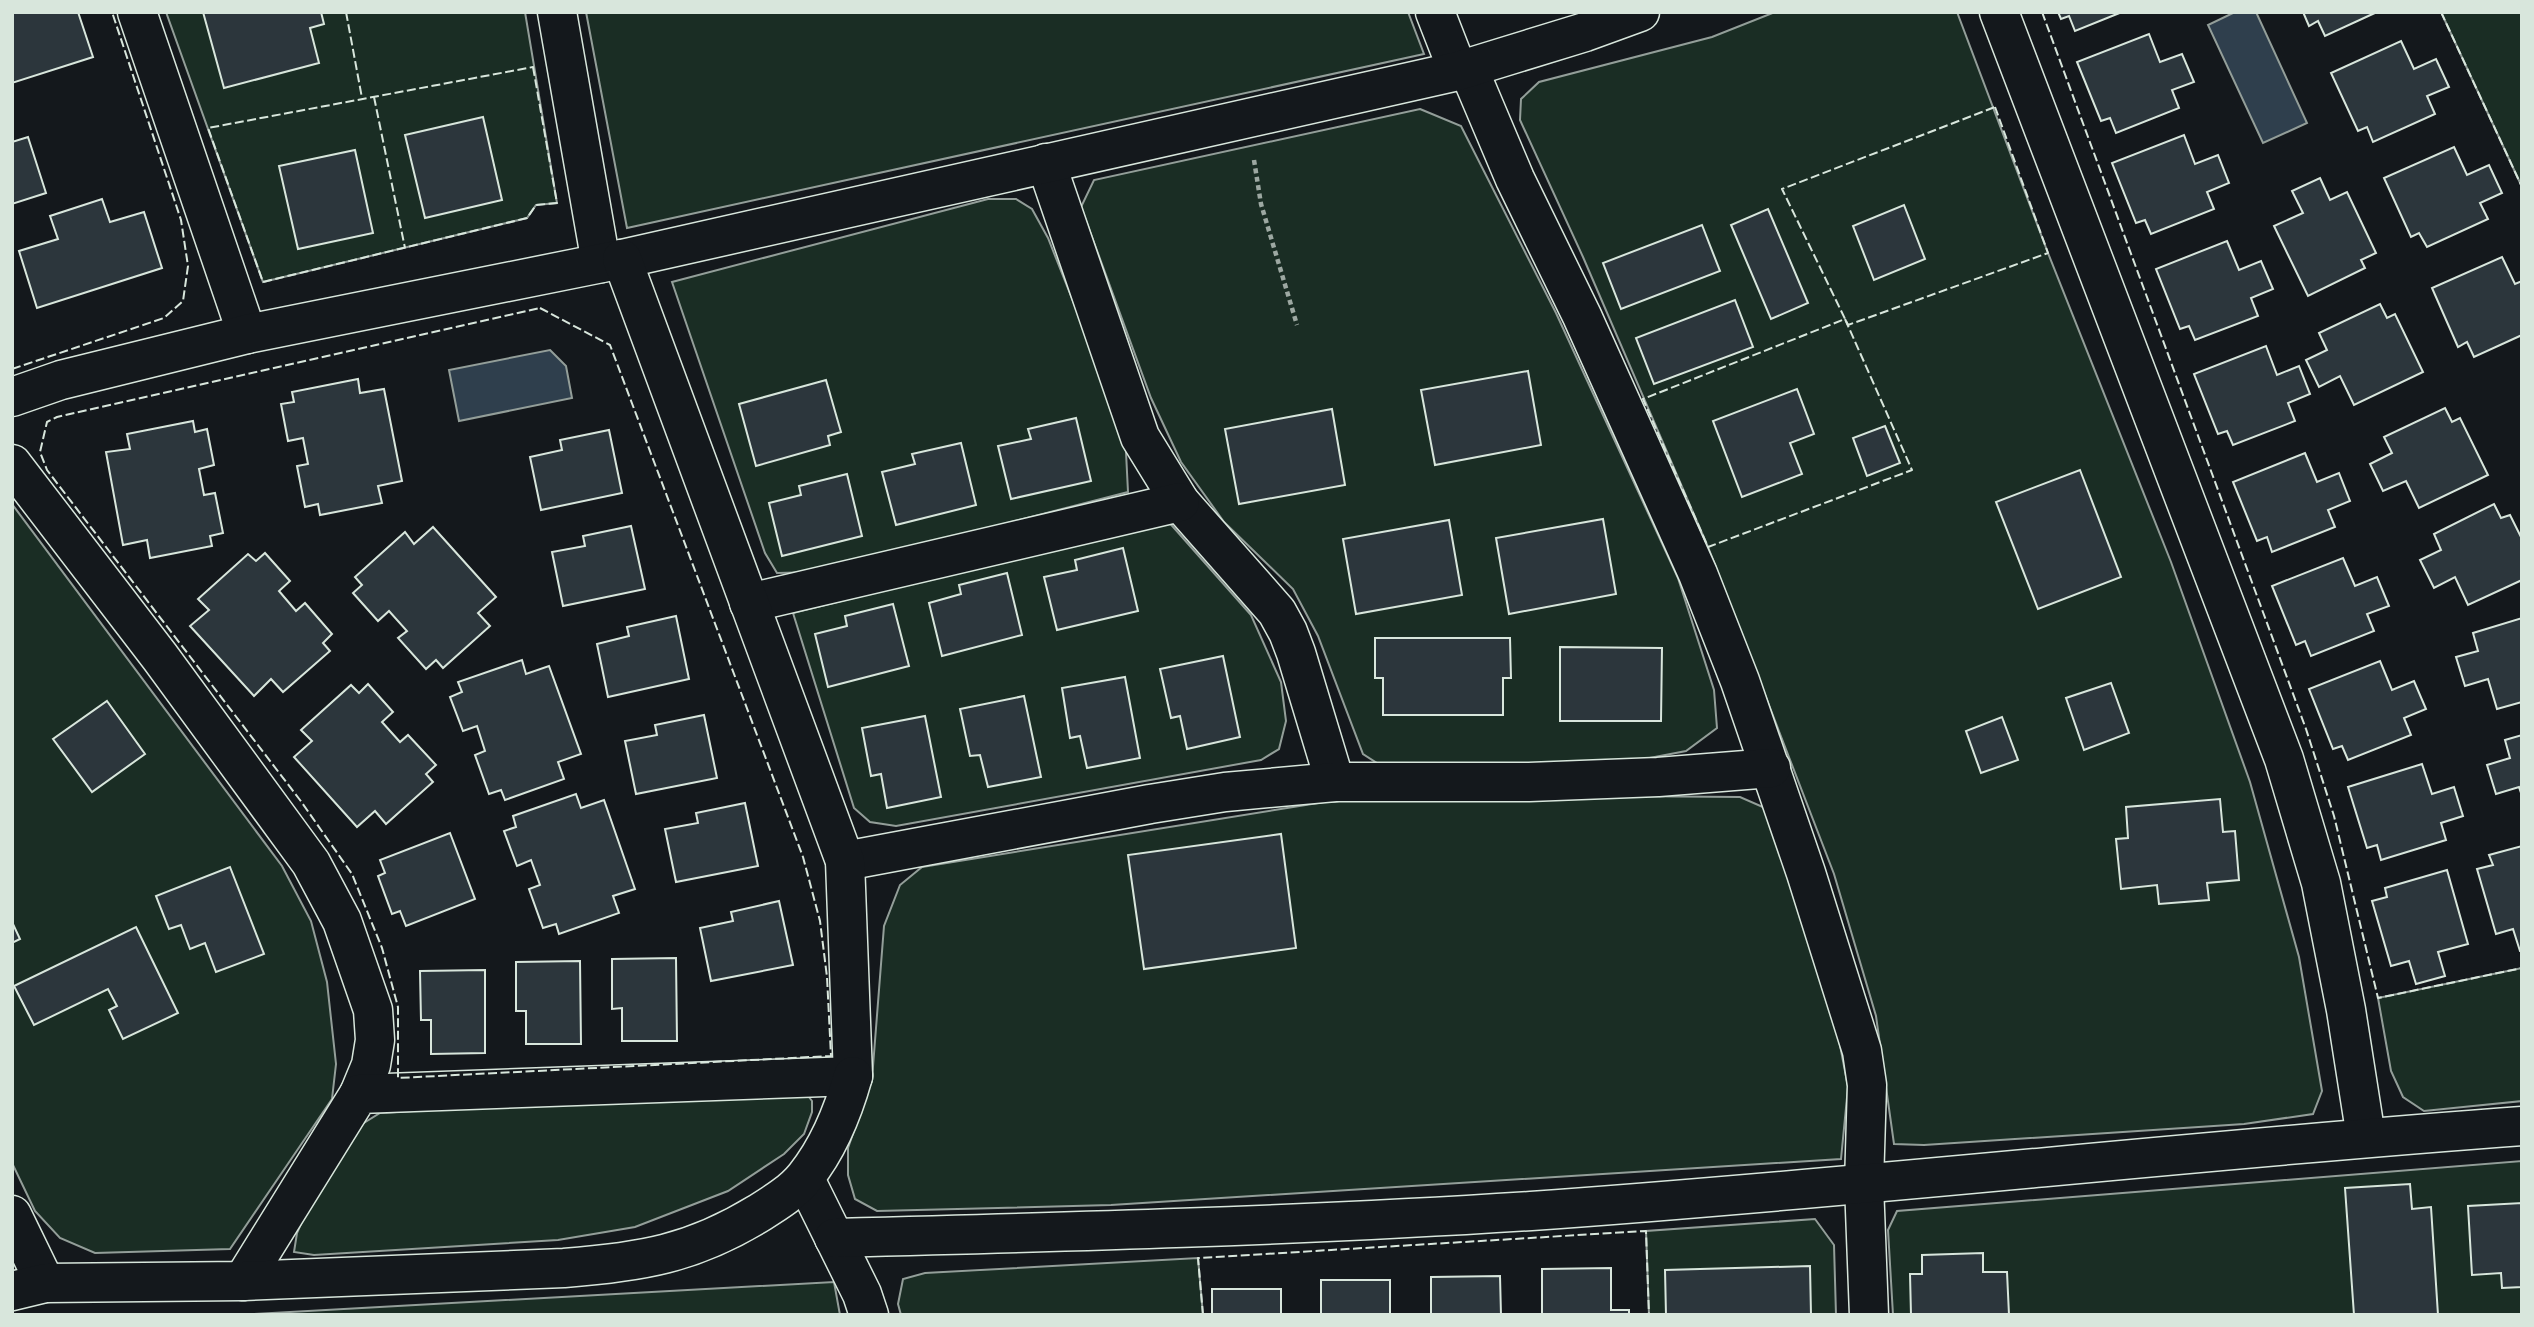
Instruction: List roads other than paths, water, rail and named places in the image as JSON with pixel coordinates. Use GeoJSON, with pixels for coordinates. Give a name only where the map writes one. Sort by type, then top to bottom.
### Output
{"type":"FeatureCollection","features":[{"type":"Feature","properties":{"kind":"street"},"geometry":{"type":"LineString","coordinates":[[137,12],[247,334]]}},
{"type":"Feature","properties":{"kind":"street"},"geometry":{"type":"LineString","coordinates":[[12,1214],[28,1287],[243,1281],[616,1264],[661,1256],[705,1242],[780,1200],[804,1179],[830,1140],[845,1107],[853,1076],[845,861],[749,603],[612,261],[557,12]]}},
{"type":"Feature","properties":{"kind":"street"},"geometry":{"type":"LineString","coordinates":[[1435,12],[1582,316],[1698,574],[1771,768],[1862,1051],[1868,1117],[1864,1184],[1869,1315]]}},
{"type":"Feature","properties":{"kind":"street"},"geometry":{"type":"LineString","coordinates":[[12,397],[61,380],[247,334],[612,261],[1463,70],[1640,12]]}},
{"type":"Feature","properties":{"kind":"street"},"geometry":{"type":"LineString","coordinates":[[1999,12],[2284,759],[2321,883],[2346,1010],[2366,1137]]}},
{"type":"Feature","properties":{"kind":"street"},"geometry":{"type":"LineString","coordinates":[[1046,163],[1140,437],[1180,502],[1277,612],[1288,632],[1335,782]]}},
{"type":"Feature","properties":{"kind":"street"},"geometry":{"type":"LineString","coordinates":[[12,464],[160,657],[311,863],[342,921],[373,1010],[375,1040],[371,1065],[359,1094],[243,1281]]}},
{"type":"Feature","properties":{"kind":"street"},"geometry":{"type":"LineString","coordinates":[[749,603],[1180,502]]}},
{"type":"Feature","properties":{"kind":"street"},"geometry":{"type":"LineString","coordinates":[[845,861],[1225,792],[1335,782],[1529,782],[1658,777],[1771,768]]}},
{"type":"Feature","properties":{"kind":"street"},"geometry":{"type":"LineString","coordinates":[[359,1094],[853,1076]]}},
{"type":"Feature","properties":{"kind":"street"},"geometry":{"type":"LineString","coordinates":[[834,1238],[1096,1232],[1529,1211],[1864,1184],[2366,1137],[2522,1126]]}},
{"type":"Feature","properties":{"kind":"street"},"geometry":{"type":"LineString","coordinates":[[804,1179],[862,1294],[869,1315]]}},
{"type":"Feature","properties":{"kind":"water"},"geometry":{"type":"Polygon","coordinates":[[[2235,12],[2256,12],[2307,123],[2263,143],[2208,25],[2235,12]]]}},
{"type":"Feature","properties":{"kind":"water"},"geometry":{"type":"Polygon","coordinates":[[[550,350],[566,366],[572,398],[459,421],[449,370],[550,350]]]}}]}
